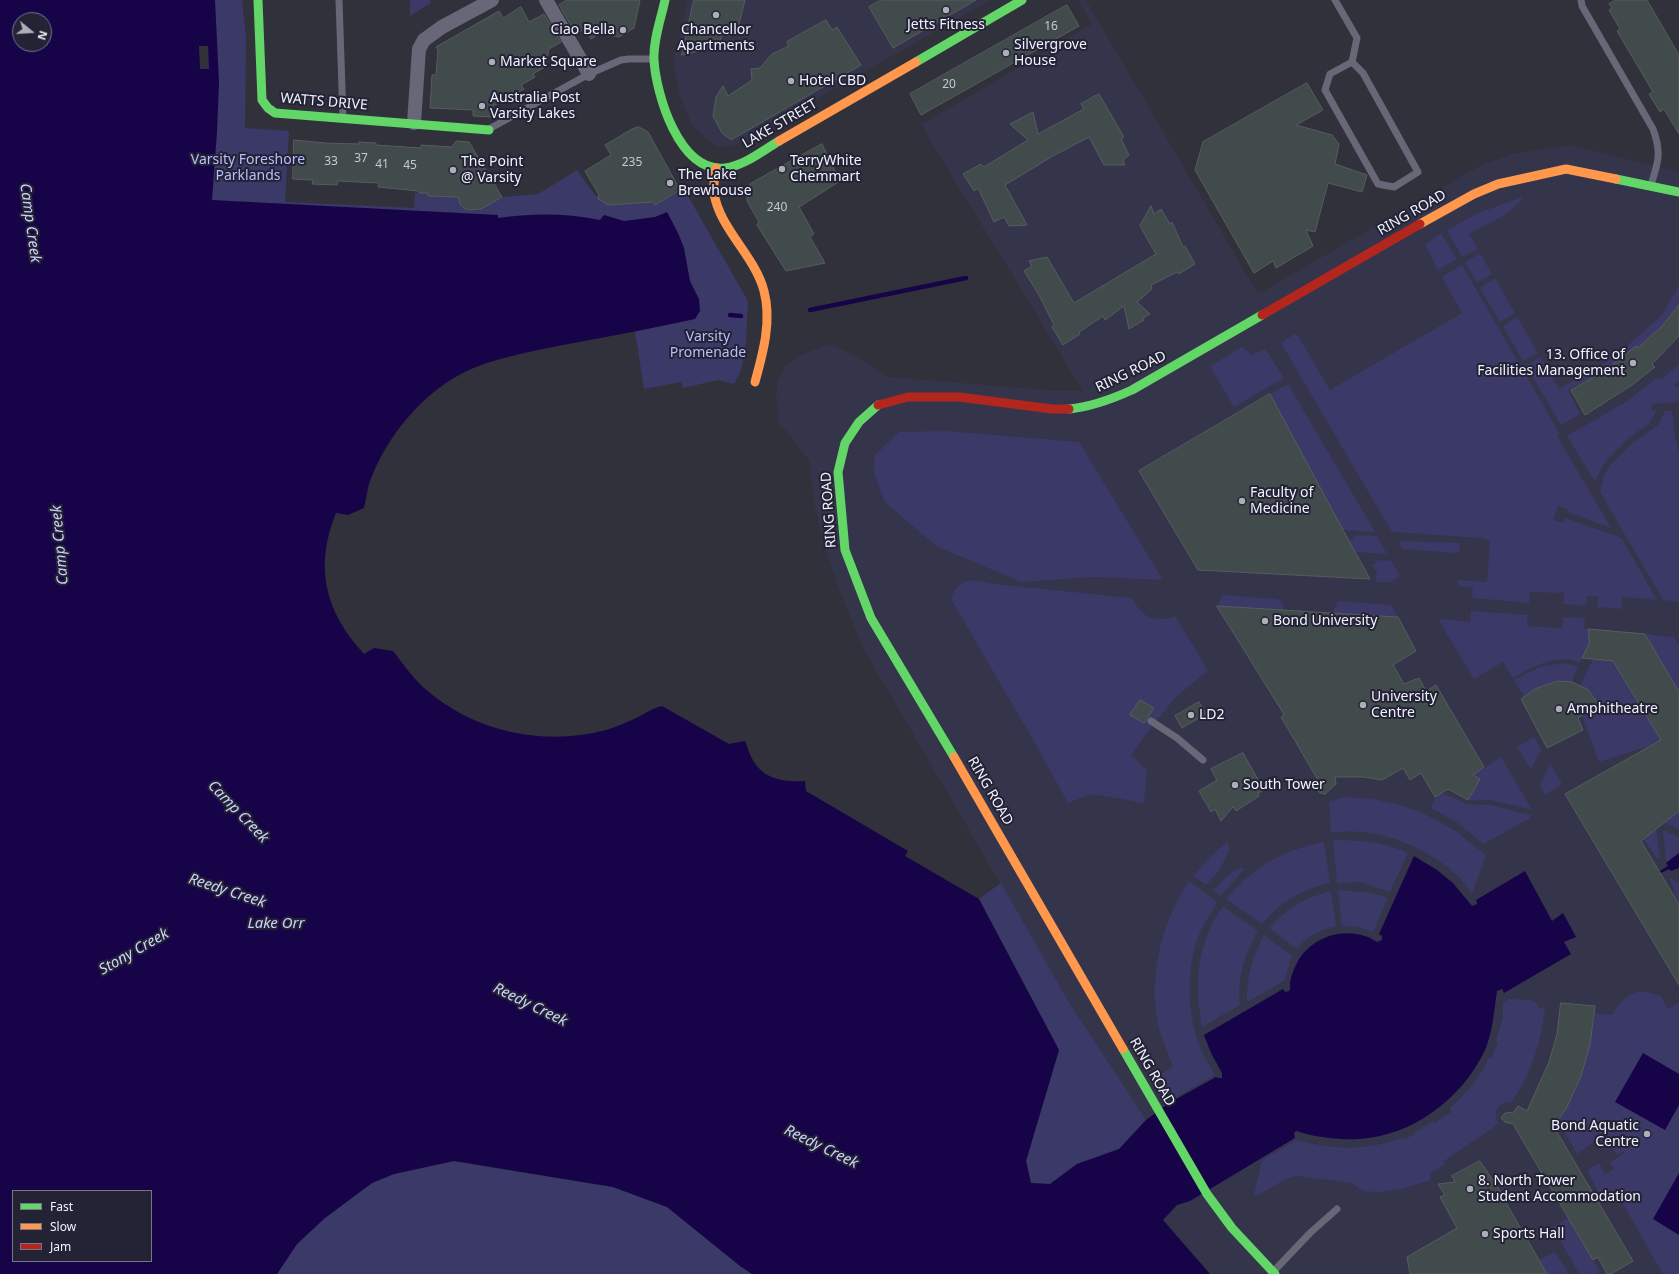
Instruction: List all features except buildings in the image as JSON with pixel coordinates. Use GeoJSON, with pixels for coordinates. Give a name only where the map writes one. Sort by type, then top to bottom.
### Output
{"type":"FeatureCollection","features":[{"type":"Feature","properties":{"kind":"street","name":"WATTS DRIVE"},"geometry":{"type":"LineString","coordinates":[[258,0],[262,100],[268,108],[275,113],[489,130]]}},
{"type":"Feature","properties":{"kind":"street"},"geometry":{"type":"LineString","coordinates":[[414,123],[419,49],[424,40],[442,27],[492,0]]}},
{"type":"Feature","properties":{"kind":"street"},"geometry":{"type":"LineString","coordinates":[[546,0],[589,74]]}},
{"type":"Feature","properties":{"kind":"street"},"geometry":{"type":"LineString","coordinates":[[665,0],[657,36],[654,59],[656,81],[661,103],[678,138],[688,152],[697,159],[716,168],[714,186],[717,203],[757,273],[764,292],[766,308],[765,333],[762,359],[755,382]]}},
{"type":"Feature","properties":{"kind":"street","name":"LAKE STREET"},"geometry":{"type":"LineString","coordinates":[[716,168],[738,165],[1022,0]]}},
{"type":"Feature","properties":{"kind":"street","name":"RING ROAD"},"geometry":{"type":"LineString","coordinates":[[1274,1273],[1232,1228],[1207,1194],[965,775],[871,618],[845,550],[838,472],[845,444],[859,422],[879,404],[908,397],[959,397],[1052,409],[1070,409],[1088,406],[1115,398],[1197,353],[1433,216],[1474,194],[1498,184],[1566,168],[1679,192]]}},
{"type":"Feature","properties":{"kind":"lane"},"geometry":{"type":"LineString","coordinates":[[339,0],[343,119]]}},
{"type":"Feature","properties":{"kind":"lane"},"geometry":{"type":"LineString","coordinates":[[1335,0],[1357,38],[1352,62],[1330,74],[1325,90],[1378,184],[1394,187],[1418,172],[1363,73],[1352,62]]}},
{"type":"Feature","properties":{"kind":"lane"},"geometry":{"type":"LineString","coordinates":[[1581,0],[1582,6],[1656,136],[1659,155],[1651,186]]}},
{"type":"Feature","properties":{"kind":"lane"},"geometry":{"type":"LineString","coordinates":[[489,130],[589,74],[621,60],[654,59]]}},
{"type":"Feature","properties":{"kind":"lane"},"geometry":{"type":"LineString","coordinates":[[1151,720],[1177,738],[1204,760]]}},
{"type":"Feature","properties":{"kind":"lane"},"geometry":{"type":"LineString","coordinates":[[1274,1273],[1310,1233],[1337,1208]]}},
{"type":"Feature","properties":{"kind":"shaded area"},"geometry":{"type":"Polygon","coordinates":[[[688,0],[991,0],[733,146],[716,147],[692,125],[679,94],[673,60],[688,0]]]}},
{"type":"Feature","properties":{"kind":"shaded area","name":"Bond University"},"geometry":{"type":"Polygon","coordinates":[[[1078,0],[1086,0],[1258,294],[1481,165],[1512,154],[1570,145],[1679,172],[1679,1274],[1210,1274],[1163,1220],[1077,1164],[1050,1184],[1026,1161],[1059,1050],[979,899],[1000,883],[863,648],[841,594],[825,548],[815,507],[809,460],[779,422],[776,397],[778,382],[785,367],[796,358],[820,347],[831,344],[857,357],[889,377],[1046,390],[1083,391],[921,125],[1092,24],[1078,0]]]}},
{"type":"Feature","properties":{"kind":"green space"},"geometry":{"type":"Polygon","coordinates":[[[209,0],[242,0],[246,38],[245,128],[289,131],[285,202],[414,208],[415,193],[428,193],[428,196],[458,197],[464,208],[469,210],[476,209],[478,211],[502,197],[538,194],[577,170],[597,198],[608,205],[653,202],[655,205],[684,189],[748,301],[746,341],[741,371],[734,384],[718,380],[683,388],[681,382],[644,389],[634,325],[649,227],[203,209],[209,0]]]}},
{"type":"Feature","properties":{"kind":"green space"},"geometry":{"type":"Polygon","coordinates":[[[410,0],[430,0],[431,3],[410,16],[410,0]]]}},
{"type":"Feature","properties":{"kind":"green space"},"geometry":{"type":"Polygon","coordinates":[[[1522,197],[1523,198],[1505,214],[1469,234],[1478,249],[1462,257],[1447,230],[1478,213],[1522,197]]]}},
{"type":"Feature","properties":{"kind":"green space"},"geometry":{"type":"Polygon","coordinates":[[[1441,233],[1457,259],[1438,270],[1425,245],[1441,233]]]}},
{"type":"Feature","properties":{"kind":"green space"},"geometry":{"type":"Polygon","coordinates":[[[1480,253],[1492,274],[1477,283],[1465,262],[1480,253]]]}},
{"type":"Feature","properties":{"kind":"green space"},"geometry":{"type":"Polygon","coordinates":[[[1462,265],[1560,434],[1557,436],[1611,528],[1567,512],[1568,509],[1558,506],[1553,520],[1563,523],[1565,518],[1622,539],[1657,600],[1623,597],[1621,609],[1597,607],[1598,596],[1587,596],[1586,606],[1563,604],[1564,593],[1530,592],[1529,603],[1472,598],[1473,587],[1458,586],[1458,580],[1487,582],[1490,541],[1484,538],[1392,532],[1281,343],[1296,333],[1330,390],[1462,313],[1442,277],[1462,265]]]}},
{"type":"Feature","properties":{"kind":"green space"},"geometry":{"type":"Polygon","coordinates":[[[1495,278],[1515,313],[1500,322],[1480,288],[1495,278]]]}},
{"type":"Feature","properties":{"kind":"green space"},"geometry":{"type":"Polygon","coordinates":[[[1679,286],[1679,304],[1662,326],[1643,343],[1647,348],[1568,390],[1580,414],[1561,425],[1526,366],[1540,357],[1559,389],[1616,356],[1662,315],[1679,286]]]}},
{"type":"Feature","properties":{"kind":"green space"},"geometry":{"type":"Polygon","coordinates":[[[1517,317],[1538,353],[1523,361],[1503,326],[1517,317]]]}},
{"type":"Feature","properties":{"kind":"green space"},"geometry":{"type":"Polygon","coordinates":[[[1242,347],[1252,355],[1265,349],[1284,378],[1234,407],[1210,366],[1242,347]]]}},
{"type":"Feature","properties":{"kind":"green space"},"geometry":{"type":"Polygon","coordinates":[[[1679,364],[1679,381],[1674,385],[1679,387],[1679,402],[1653,404],[1652,411],[1657,410],[1649,424],[1630,437],[1608,459],[1595,482],[1567,436],[1626,402],[1655,379],[1663,378],[1679,364]]]}},
{"type":"Feature","properties":{"kind":"green space"},"geometry":{"type":"Polygon","coordinates":[[[1288,384],[1375,532],[1343,530],[1270,394],[1288,384]]]}},
{"type":"Feature","properties":{"kind":"green space"},"geometry":{"type":"Polygon","coordinates":[[[1665,411],[1672,411],[1679,453],[1679,602],[1663,600],[1600,492],[1604,475],[1610,465],[1634,442],[1658,425],[1665,411]]]}},
{"type":"Feature","properties":{"kind":"green space"},"geometry":{"type":"Polygon","coordinates":[[[947,431],[1079,442],[1163,580],[1095,577],[1021,582],[936,546],[885,502],[874,473],[875,455],[899,432],[947,431]]]}},
{"type":"Feature","properties":{"kind":"green space"},"geometry":{"type":"Polygon","coordinates":[[[1357,535],[1377,536],[1387,554],[1355,552],[1348,539],[1353,540],[1353,538],[1357,535]]]}},
{"type":"Feature","properties":{"kind":"green space"},"geometry":{"type":"Polygon","coordinates":[[[1399,541],[1460,543],[1459,552],[1456,553],[1402,549],[1399,541]]]}},
{"type":"Feature","properties":{"kind":"green space"},"geometry":{"type":"Polygon","coordinates":[[[1379,560],[1391,561],[1400,576],[1390,582],[1377,582],[1375,575],[1378,574],[1376,573],[1377,571],[1375,571],[1376,569],[1374,569],[1375,567],[1372,566],[1379,560]]]}},
{"type":"Feature","properties":{"kind":"green space"},"geometry":{"type":"Polygon","coordinates":[[[972,580],[994,584],[1132,598],[1140,610],[1149,617],[1160,619],[1175,616],[1208,670],[1176,697],[1131,755],[1147,770],[1144,803],[1092,794],[1068,803],[1039,750],[951,599],[958,586],[964,582],[972,580]]]}},
{"type":"Feature","properties":{"kind":"green space"},"geometry":{"type":"Polygon","coordinates":[[[1223,595],[1277,599],[1282,602],[1284,608],[1281,610],[1217,606],[1223,595]]]}},
{"type":"Feature","properties":{"kind":"green space"},"geometry":{"type":"Polygon","coordinates":[[[1338,601],[1391,605],[1398,617],[1332,613],[1338,601]]]}},
{"type":"Feature","properties":{"kind":"green space"},"geometry":{"type":"Polygon","coordinates":[[[1471,611],[1528,615],[1527,626],[1562,628],[1563,617],[1585,618],[1584,629],[1589,629],[1589,644],[1580,663],[1563,659],[1545,662],[1528,669],[1513,678],[1503,662],[1474,679],[1439,621],[1441,619],[1470,622],[1471,611]]]}},
{"type":"Feature","properties":{"kind":"green space"},"geometry":{"type":"Polygon","coordinates":[[[1645,634],[1674,637],[1679,646],[1679,692],[1645,634]]]}},
{"type":"Feature","properties":{"kind":"green space"},"geometry":{"type":"Polygon","coordinates":[[[1593,659],[1613,661],[1661,740],[1652,745],[1599,762],[1582,715],[1599,704],[1587,689],[1580,686],[1593,659]]]}},
{"type":"Feature","properties":{"kind":"green space"},"geometry":{"type":"Polygon","coordinates":[[[1563,663],[1578,666],[1572,682],[1547,684],[1541,686],[1524,697],[1514,680],[1540,667],[1563,663]]]}},
{"type":"Feature","properties":{"kind":"green space"},"geometry":{"type":"Polygon","coordinates":[[[1534,737],[1541,749],[1531,770],[1517,747],[1534,737]]]}},
{"type":"Feature","properties":{"kind":"green space"},"geometry":{"type":"Polygon","coordinates":[[[1501,757],[1532,810],[1491,800],[1468,800],[1480,779],[1473,775],[1501,757]]]}},
{"type":"Feature","properties":{"kind":"green space"},"geometry":{"type":"Polygon","coordinates":[[[1550,763],[1562,784],[1545,795],[1540,786],[1550,763]]]}},
{"type":"Feature","properties":{"kind":"green space"},"geometry":{"type":"Polygon","coordinates":[[[1442,793],[1467,804],[1492,805],[1530,815],[1530,818],[1484,844],[1455,821],[1431,808],[1435,797],[1442,793]]]}},
{"type":"Feature","properties":{"kind":"green space"},"geometry":{"type":"Polygon","coordinates":[[[1339,798],[1368,799],[1398,804],[1426,815],[1456,832],[1486,855],[1472,894],[1460,879],[1445,866],[1428,854],[1410,845],[1370,833],[1331,833],[1329,802],[1339,798]]]}},
{"type":"Feature","properties":{"kind":"green space"},"geometry":{"type":"Polygon","coordinates":[[[1679,811],[1679,829],[1664,823],[1679,811]]]}},
{"type":"Feature","properties":{"kind":"green space"},"geometry":{"type":"Polygon","coordinates":[[[1656,829],[1660,858],[1658,859],[1643,839],[1656,829]]]}},
{"type":"Feature","properties":{"kind":"green space"},"geometry":{"type":"Polygon","coordinates":[[[1663,830],[1679,837],[1679,853],[1666,863],[1663,830]]]}},
{"type":"Feature","properties":{"kind":"green space"},"geometry":{"type":"Polygon","coordinates":[[[1333,840],[1371,842],[1390,846],[1408,853],[1390,892],[1359,882],[1337,883],[1333,840]]]}},
{"type":"Feature","properties":{"kind":"green space"},"geometry":{"type":"Polygon","coordinates":[[[1227,842],[1230,849],[1219,871],[1206,885],[1193,876],[1211,856],[1227,842]]]}},
{"type":"Feature","properties":{"kind":"green space"},"geometry":{"type":"Polygon","coordinates":[[[1324,842],[1330,883],[1310,889],[1292,898],[1277,909],[1262,924],[1226,899],[1258,869],[1282,855],[1309,845],[1324,842]]]}},
{"type":"Feature","properties":{"kind":"green space"},"geometry":{"type":"Polygon","coordinates":[[[1243,867],[1244,869],[1221,896],[1213,891],[1230,874],[1243,867]]]}},
{"type":"Feature","properties":{"kind":"green space"},"geometry":{"type":"Polygon","coordinates":[[[1669,878],[1679,884],[1679,903],[1669,878]]]}},
{"type":"Feature","properties":{"kind":"green space"},"geometry":{"type":"Polygon","coordinates":[[[1189,881],[1217,902],[1198,937],[1193,954],[1190,978],[1190,1001],[1193,1025],[1202,1051],[1215,1075],[1175,1098],[1160,1074],[1173,1067],[1158,1024],[1155,1006],[1156,968],[1171,913],[1189,881]]]}},
{"type":"Feature","properties":{"kind":"green space"},"geometry":{"type":"Polygon","coordinates":[[[1001,883],[1068,1001],[1146,1120],[1119,1149],[1077,1164],[1050,1184],[1031,1183],[1026,1161],[1059,1050],[979,899],[1001,883]]]}},
{"type":"Feature","properties":{"kind":"green space"},"geometry":{"type":"Polygon","coordinates":[[[1338,890],[1372,893],[1388,898],[1373,932],[1358,927],[1342,926],[1338,890]]]}},
{"type":"Feature","properties":{"kind":"green space"},"geometry":{"type":"Polygon","coordinates":[[[1331,891],[1336,926],[1314,934],[1305,940],[1297,949],[1269,928],[1283,914],[1297,904],[1331,891]]]}},
{"type":"Feature","properties":{"kind":"green space"},"geometry":{"type":"Polygon","coordinates":[[[1223,906],[1258,931],[1249,948],[1243,966],[1239,995],[1240,1005],[1202,1027],[1198,994],[1199,964],[1207,935],[1223,906]]]}},
{"type":"Feature","properties":{"kind":"green space"},"geometry":{"type":"Polygon","coordinates":[[[1264,935],[1292,956],[1284,981],[1247,1002],[1251,967],[1264,935]]]}},
{"type":"Feature","properties":{"kind":"green space","name":"Bond Aquatic Centre"},"geometry":{"type":"Polygon","coordinates":[[[1640,991],[1661,996],[1668,1009],[1679,1002],[1679,1274],[1663,1274],[1615,1190],[1601,1198],[1587,1170],[1599,1163],[1605,1174],[1614,1169],[1610,1162],[1624,1153],[1623,1151],[1617,1155],[1606,1138],[1598,1143],[1596,1140],[1577,1154],[1558,1121],[1578,1083],[1587,1056],[1595,1013],[1612,1015],[1617,1006],[1623,1000],[1640,991]]]}},
{"type":"Feature","properties":{"kind":"green space"},"geometry":{"type":"Polygon","coordinates":[[[1509,999],[1532,1000],[1538,1004],[1537,1008],[1545,1008],[1541,1033],[1530,1069],[1511,1102],[1503,1103],[1496,1111],[1496,1119],[1498,1123],[1444,1161],[1445,1165],[1430,1173],[1431,1180],[1401,1189],[1372,1193],[1372,1191],[1365,1192],[1351,1183],[1296,1176],[1286,1179],[1257,1196],[1254,1195],[1262,1160],[1297,1140],[1324,1146],[1351,1148],[1377,1145],[1404,1137],[1405,1139],[1434,1121],[1435,1123],[1451,1112],[1450,1108],[1472,1085],[1489,1058],[1491,1059],[1498,1042],[1496,1041],[1503,1017],[1503,1003],[1509,999]]]}},
{"type":"Feature","properties":{"kind":"green space"},"geometry":{"type":"Polygon","coordinates":[[[454,1161],[613,1187],[667,1207],[752,1274],[277,1274],[297,1244],[325,1218],[372,1183],[394,1174],[454,1161]]]}},
{"type":"Feature","properties":{"kind":"green space"},"geometry":{"type":"Polygon","coordinates":[[[1568,1218],[1600,1272],[1596,1274],[1579,1274],[1553,1227],[1568,1218]]]}},
{"type":"Feature","properties":{"kind":"green space"},"geometry":{"type":"Polygon","coordinates":[[[1555,1252],[1569,1274],[1547,1274],[1539,1260],[1555,1252]]]}},
{"type":"Feature","properties":{"kind":"water","name":"Lake Orr"},"geometry":{"type":"Polygon","coordinates":[[[0,0],[215,0],[219,82],[212,200],[498,215],[498,218],[549,214],[600,220],[604,215],[624,221],[655,217],[667,212],[684,248],[690,281],[699,299],[700,311],[695,319],[511,356],[471,369],[438,389],[409,416],[396,432],[376,466],[369,484],[364,508],[348,515],[336,513],[329,533],[325,570],[327,588],[332,605],[340,622],[364,654],[374,648],[393,651],[414,678],[429,692],[448,706],[490,726],[536,736],[560,737],[583,735],[615,727],[662,706],[729,744],[745,741],[750,755],[764,773],[776,779],[805,781],[806,791],[908,851],[905,856],[979,899],[1059,1050],[1026,1161],[1031,1183],[1050,1184],[1077,1164],[1119,1149],[1146,1120],[1169,1103],[1216,1077],[1222,1078],[1222,1073],[1211,1053],[1204,1035],[1283,989],[1285,992],[1289,991],[1293,971],[1302,955],[1311,946],[1321,940],[1343,933],[1355,934],[1377,942],[1382,940],[1382,936],[1379,934],[1414,856],[1437,870],[1453,883],[1472,906],[1477,904],[1476,900],[1525,871],[1552,921],[1563,913],[1576,937],[1564,942],[1571,954],[1504,993],[1502,989],[1497,991],[1492,1028],[1485,1050],[1475,1068],[1463,1084],[1449,1099],[1433,1112],[1398,1131],[1359,1139],[1328,1138],[1296,1131],[1294,1133],[1295,1138],[1190,1201],[1177,1205],[1163,1220],[1210,1274],[752,1274],[667,1207],[613,1187],[454,1161],[394,1174],[372,1183],[325,1218],[297,1244],[277,1274],[0,1274],[0,0]]]}},
{"type":"Feature","properties":{"kind":"water"},"geometry":{"type":"Polygon","coordinates":[[[1679,853],[1679,868],[1671,871],[1669,869],[1661,873],[1660,871],[1668,866],[1666,863],[1679,853]]]}},
{"type":"Feature","properties":{"kind":"water"},"geometry":{"type":"Polygon","coordinates":[[[1643,1053],[1679,1074],[1679,1105],[1665,1130],[1615,1102],[1643,1053]]]}},
{"type":"Feature","properties":{"kind":"water"},"geometry":{"type":"Polygon","coordinates":[[[1679,1173],[1679,1235],[1653,1219],[1679,1173]]]}},
{"type":"Feature","properties":{"kind":"pier"},"geometry":{"type":"Polygon","coordinates":[[[199,46],[208,46],[209,69],[200,69],[199,46]]]}},
{"type":"Feature","properties":{"kind":"waterway"},"geometry":{"type":"LineString","coordinates":[[810,310],[966,278]]}},
{"type":"Feature","properties":{"kind":"waterway"},"geometry":{"type":"LineString","coordinates":[[730,315],[741,316]]}},
{"type":"Feature","properties":{"kind":"traffic: fast"},"geometry":{"type":"LineString","coordinates":[[258,0],[262,100],[268,108],[275,113],[489,130]]}},
{"type":"Feature","properties":{"kind":"traffic: fast"},"geometry":{"type":"LineString","coordinates":[[665,0],[655,45],[654,60],[659,92],[665,110],[673,129],[683,145],[695,158],[709,166],[725,168],[732,167],[746,161],[779,141]]}},
{"type":"Feature","properties":{"kind":"traffic: fast"},"geometry":{"type":"LineString","coordinates":[[916,62],[1022,0]]}},
{"type":"Feature","properties":{"kind":"traffic: fast"},"geometry":{"type":"LineString","coordinates":[[1616,179],[1679,192]]}},
{"type":"Feature","properties":{"kind":"traffic: fast"},"geometry":{"type":"LineString","coordinates":[[1069,409],[1101,402],[1132,390],[1262,315]]}},
{"type":"Feature","properties":{"kind":"traffic: fast"},"geometry":{"type":"LineString","coordinates":[[878,405],[859,422],[845,443],[838,472],[845,550],[871,618],[954,757]]}},
{"type":"Feature","properties":{"kind":"traffic: fast"},"geometry":{"type":"LineString","coordinates":[[1123,1049],[1207,1194],[1232,1228],[1275,1274]]}},
{"type":"Feature","properties":{"kind":"traffic: slow"},"geometry":{"type":"LineString","coordinates":[[779,141],[916,62]]}},
{"type":"Feature","properties":{"kind":"traffic: slow"},"geometry":{"type":"LineString","coordinates":[[716,168],[714,193],[717,206],[730,230],[753,266],[764,291],[767,314],[766,337],[755,382]]}},
{"type":"Feature","properties":{"kind":"traffic: slow"},"geometry":{"type":"LineString","coordinates":[[1420,224],[1474,194],[1498,184],[1566,169],[1616,179]]}},
{"type":"Feature","properties":{"kind":"traffic: slow"},"geometry":{"type":"LineString","coordinates":[[954,757],[1123,1049]]}},
{"type":"Feature","properties":{"kind":"traffic: jam"},"geometry":{"type":"LineString","coordinates":[[1262,315],[1420,224]]}},
{"type":"Feature","properties":{"kind":"traffic: jam"},"geometry":{"type":"LineString","coordinates":[[878,405],[908,397],[959,397],[1052,409],[1069,409]]}},
{"type":"Feature","properties":{"kind":"place","name":"Jetts Fitness"},"geometry":{"type":"Point","coordinates":[946,10]}},
{"type":"Feature","properties":{"kind":"place","name":"Chancellor Apartments"},"geometry":{"type":"Point","coordinates":[716,15]}},
{"type":"Feature","properties":{"kind":"place","name":"Ciao Bella"},"geometry":{"type":"Point","coordinates":[623,30]}},
{"type":"Feature","properties":{"kind":"place","name":"Silvergrove House"},"geometry":{"type":"Point","coordinates":[1006,53]}},
{"type":"Feature","properties":{"kind":"place","name":"Market Square"},"geometry":{"type":"Point","coordinates":[492,62]}},
{"type":"Feature","properties":{"kind":"place","name":"Hotel CBD"},"geometry":{"type":"Point","coordinates":[791,81]}},
{"type":"Feature","properties":{"kind":"place","name":"Australia Post Varsity Lakes"},"geometry":{"type":"Point","coordinates":[482,106]}},
{"type":"Feature","properties":{"kind":"place","name":"TerryWhite Chemmart"},"geometry":{"type":"Point","coordinates":[782,169]}},
{"type":"Feature","properties":{"kind":"place","name":"The Point @ Varsity"},"geometry":{"type":"Point","coordinates":[453,170]}},
{"type":"Feature","properties":{"kind":"place","name":"The Lake Brewhouse"},"geometry":{"type":"Point","coordinates":[670,183]}},
{"type":"Feature","properties":{"kind":"place","name":"13. Office of Facilities Management"},"geometry":{"type":"Point","coordinates":[1633,363]}},
{"type":"Feature","properties":{"kind":"place","name":"Faculty of Medicine"},"geometry":{"type":"Point","coordinates":[1242,501]}},
{"type":"Feature","properties":{"kind":"place","name":"Bond University"},"geometry":{"type":"Point","coordinates":[1265,621]}},
{"type":"Feature","properties":{"kind":"place","name":"University Centre"},"geometry":{"type":"Point","coordinates":[1363,705]}},
{"type":"Feature","properties":{"kind":"place","name":"Amphitheatre"},"geometry":{"type":"Point","coordinates":[1559,709]}},
{"type":"Feature","properties":{"kind":"place","name":"LD2"},"geometry":{"type":"Point","coordinates":[1191,715]}},
{"type":"Feature","properties":{"kind":"place","name":"South Tower"},"geometry":{"type":"Point","coordinates":[1235,785]}},
{"type":"Feature","properties":{"kind":"place","name":"Bond Aquatic Centre"},"geometry":{"type":"Point","coordinates":[1647,1134]}},
{"type":"Feature","properties":{"kind":"place","name":"8. North Tower Student Accommodation"},"geometry":{"type":"Point","coordinates":[1470,1189]}},
{"type":"Feature","properties":{"kind":"place","name":"Sports Hall"},"geometry":{"type":"Point","coordinates":[1485,1234]}},
{"type":"Feature","properties":{"kind":"park label","name":"Varsity Foreshore Parklands"},"geometry":{"type":"Point","coordinates":[248,168]}},
{"type":"Feature","properties":{"kind":"park label","name":"Varsity Promenade"},"geometry":{"type":"Point","coordinates":[708,346]}},
{"type":"Feature","properties":{"kind":"water label","name":"Camp Creek"},"geometry":{"type":"Point","coordinates":[30,223]}},
{"type":"Feature","properties":{"kind":"water label","name":"Camp Creek"},"geometry":{"type":"Point","coordinates":[60,545]}},
{"type":"Feature","properties":{"kind":"water label","name":"Camp Creek"},"geometry":{"type":"Point","coordinates":[238,812]}},
{"type":"Feature","properties":{"kind":"water label","name":"Reedy Creek"},"geometry":{"type":"Point","coordinates":[227,891]}},
{"type":"Feature","properties":{"kind":"water label","name":"Stony Creek"},"geometry":{"type":"Point","coordinates":[134,952]}},
{"type":"Feature","properties":{"kind":"water label","name":"Reedy Creek"},"geometry":{"type":"Point","coordinates":[530,1005]}},
{"type":"Feature","properties":{"kind":"water label","name":"Reedy Creek"},"geometry":{"type":"Point","coordinates":[821,1147]}}]}
